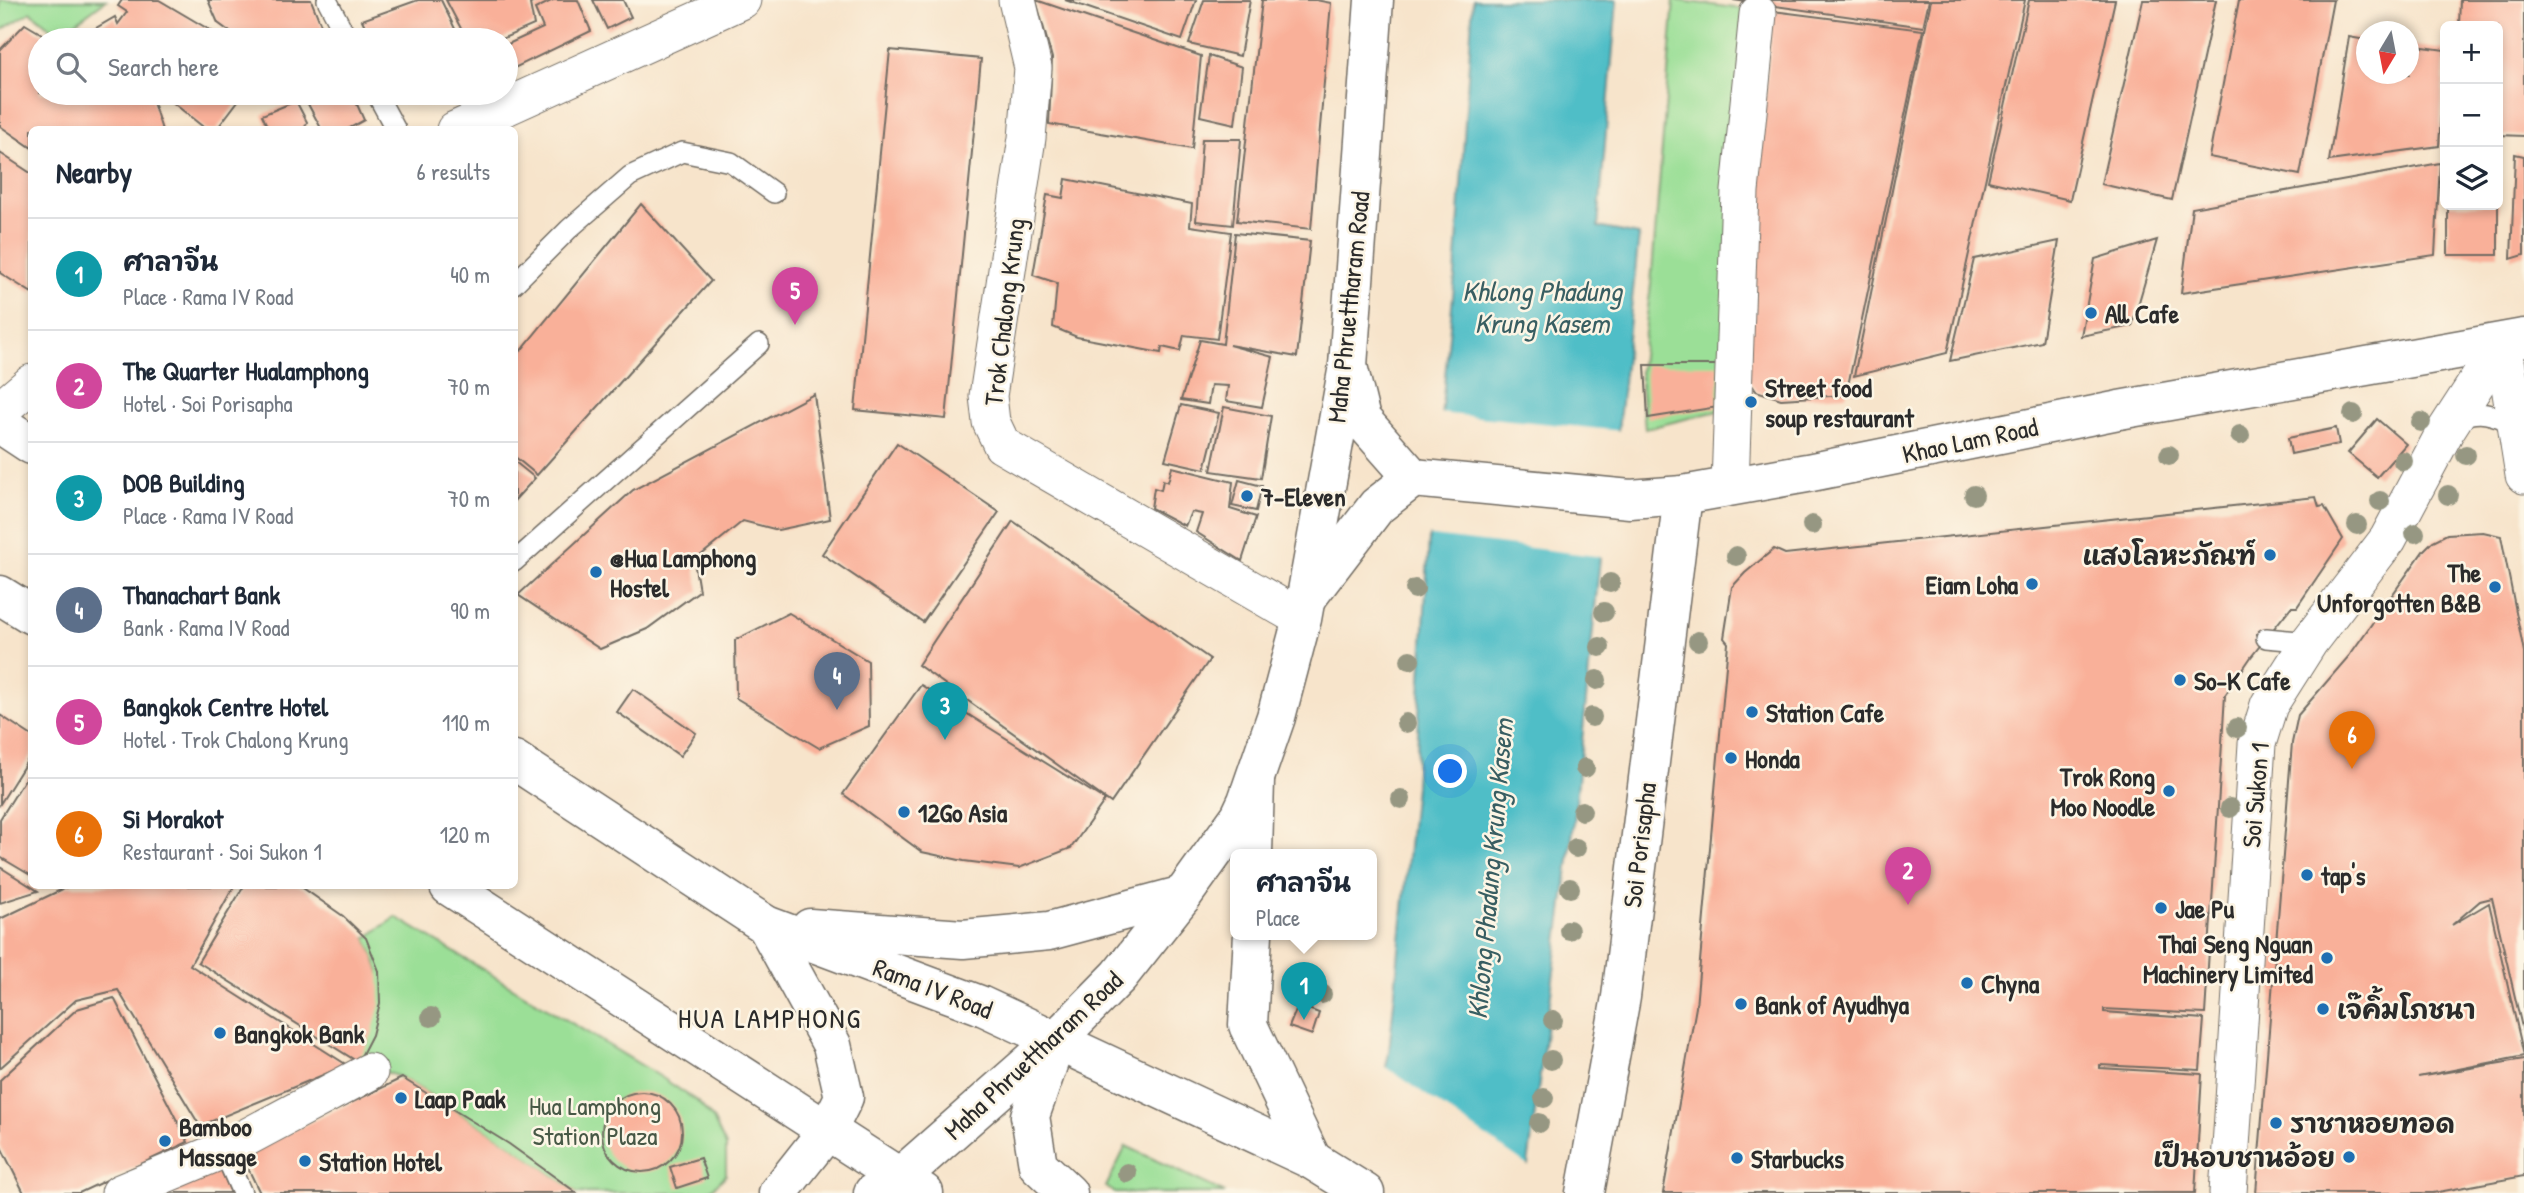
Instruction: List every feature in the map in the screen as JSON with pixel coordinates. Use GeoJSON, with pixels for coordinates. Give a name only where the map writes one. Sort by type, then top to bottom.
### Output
{"type":"FeatureCollection","features":[{"type":"Feature","properties":{"kind":"main road","name":"Maha Phruettharam Road"},"geometry":{"type":"LineString","coordinates":[[899,1188],[1119,976],[1183,895],[1240,816],[1255,780],[1276,717],[1304,609],[1348,366],[1374,0]]}},
{"type":"Feature","properties":{"kind":"main road","name":"Khao Lam Road"},"geometry":{"type":"LineString","coordinates":[[1413,478],[1630,499],[1683,495],[2119,411],[2513,340]]}},
{"type":"Feature","properties":{"kind":"main road"},"geometry":{"type":"LineString","coordinates":[[1304,609],[1377,506],[1413,478],[1361,419],[1348,366]]}},
{"type":"Feature","properties":{"kind":"main road"},"geometry":{"type":"LineString","coordinates":[[0,425],[28,442]]}},
{"type":"Feature","properties":{"kind":"main road","name":"Soi Porisapha"},"geometry":{"type":"LineString","coordinates":[[1585,1193],[1621,997],[1683,495]]}},
{"type":"Feature","properties":{"kind":"main road"},"geometry":{"type":"LineString","coordinates":[[0,595],[28,612]]}},
{"type":"Feature","properties":{"kind":"main road","name":"Rama IV Road"},"geometry":{"type":"LineString","coordinates":[[518,763],[766,925],[980,1005],[1056,1039],[1338,1177]]}},
{"type":"Feature","properties":{"kind":"main road"},"geometry":{"type":"LineString","coordinates":[[1253,849],[1255,780]]}},
{"type":"Feature","properties":{"kind":"main road"},"geometry":{"type":"LineString","coordinates":[[454,889],[827,1131],[899,1188]]}},
{"type":"Feature","properties":{"kind":"main road"},"geometry":{"type":"LineString","coordinates":[[766,925],[963,939],[1049,931],[1183,895]]}},
{"type":"Feature","properties":{"kind":"main road"},"geometry":{"type":"LineString","coordinates":[[766,925],[832,1045],[844,1097],[827,1131],[778,1193]]}},
{"type":"Feature","properties":{"kind":"main road"},"geometry":{"type":"LineString","coordinates":[[1253,940],[1248,1025],[1338,1177]]}},
{"type":"Feature","properties":{"kind":"main road"},"geometry":{"type":"LineString","coordinates":[[1056,1039],[1030,1116],[1038,1165],[1068,1193]]}},
{"type":"Feature","properties":{"kind":"street"},"geometry":{"type":"LineString","coordinates":[[518,101],[742,0]]}},
{"type":"Feature","properties":{"kind":"street","name":"Trok Chalong Krung"},"geometry":{"type":"LineString","coordinates":[[1017,0],[1033,68],[1027,138],[988,396],[991,422],[1002,445],[1304,609]]}},
{"type":"Feature","properties":{"kind":"street"},"geometry":{"type":"LineString","coordinates":[[1730,486],[1740,191],[1758,14]]}},
{"type":"Feature","properties":{"kind":"street"},"geometry":{"type":"LineString","coordinates":[[464,126],[510,105]]}},
{"type":"Feature","properties":{"kind":"street"},"geometry":{"type":"LineString","coordinates":[[2513,340],[2516,424],[2524,475]]}},
{"type":"Feature","properties":{"kind":"street","name":"Soi Sukon 1"},"geometry":{"type":"LineString","coordinates":[[2228,1193],[2257,744],[2269,705],[2309,642],[2388,538],[2452,420],[2513,340]]}},
{"type":"Feature","properties":{"kind":"street"},"geometry":{"type":"LineString","coordinates":[[0,410],[28,386]]}},
{"type":"Feature","properties":{"kind":"street"},"geometry":{"type":"LineString","coordinates":[[120,1193],[223,1150],[369,1072]]}},
{"type":"Feature","properties":{"kind":"lane"},"geometry":{"type":"LineString","coordinates":[[327,0],[342,28]]}},
{"type":"Feature","properties":{"kind":"lane"},"geometry":{"type":"LineString","coordinates":[[382,105],[394,126]]}},
{"type":"Feature","properties":{"kind":"lane"},"geometry":{"type":"LineString","coordinates":[[518,280],[569,229],[630,176],[682,152],[731,162],[774,193]]}},
{"type":"Feature","properties":{"kind":"lane"},"geometry":{"type":"LineString","coordinates":[[518,558],[759,344]]}},
{"type":"Feature","properties":{"kind":"lane"},"geometry":{"type":"LineString","coordinates":[[2452,420],[2473,412],[2493,415],[2516,424]]}},
{"type":"Feature","properties":{"kind":"lane"},"geometry":{"type":"LineString","coordinates":[[2266,638],[2309,642]]}},
{"type":"Feature","properties":{"kind":"lane"},"geometry":{"type":"LineString","coordinates":[[223,1150],[242,1193]]}},
{"type":"Feature","properties":{"kind":"green space"},"geometry":{"type":"Polygon","coordinates":[[[0,0],[106,0],[68,28],[50,28],[31,12],[0,31],[0,0]]]}},
{"type":"Feature","properties":{"kind":"green space"},"geometry":{"type":"Polygon","coordinates":[[[1674,0],[1743,9],[1722,410],[1645,429],[1640,372],[1651,284],[1674,0]]]}},
{"type":"Feature","properties":{"kind":"green space","name":"Hua Lamphong Station Plaza"},"geometry":{"type":"Polygon","coordinates":[[[396,917],[698,1102],[713,1119],[726,1146],[726,1175],[712,1189],[700,1193],[577,1193],[509,1144],[402,1078],[358,1062],[379,971],[366,938],[396,917]]]}},
{"type":"Feature","properties":{"kind":"green space"},"geometry":{"type":"Polygon","coordinates":[[[1126,1146],[1225,1193],[1115,1193],[1106,1187],[1126,1146]]]}},
{"type":"Feature","properties":{"kind":"water","name":"Khlong Phadung Krung Kasem"},"geometry":{"type":"Polygon","coordinates":[[[1473,0],[1617,0],[1598,227],[1639,235],[1607,533],[1601,547],[1574,823],[1527,1172],[1361,1193],[1389,1052],[1415,786],[1429,538],[1455,276],[1473,0]]]}},
{"type":"Feature","properties":{"kind":"pier"},"geometry":{"type":"Polygon","coordinates":[[[1438,413],[1622,431],[1611,534],[1604,557],[1425,535],[1438,413]]]}},
{"type":"Feature","properties":{"kind":"pier"},"geometry":{"type":"Polygon","coordinates":[[[1383,1065],[1531,1168],[1527,1193],[1358,1193],[1383,1065]]]}},
{"type":"Feature","properties":{"kind":"building"},"geometry":{"type":"Polygon","coordinates":[[[122,0],[159,0],[207,28],[96,28],[115,17],[118,24],[127,12],[118,6],[122,0]]]}},
{"type":"Feature","properties":{"kind":"building"},"geometry":{"type":"Polygon","coordinates":[[[208,0],[311,0],[322,28],[225,28],[218,23],[208,0]]]}},
{"type":"Feature","properties":{"kind":"building"},"geometry":{"type":"Polygon","coordinates":[[[418,0],[441,0],[455,28],[366,28],[362,20],[418,0]]]}},
{"type":"Feature","properties":{"kind":"building"},"geometry":{"type":"Polygon","coordinates":[[[446,0],[538,0],[530,4],[534,25],[518,32],[518,28],[461,28],[446,0]]]}},
{"type":"Feature","properties":{"kind":"building"},"geometry":{"type":"Polygon","coordinates":[[[553,0],[578,0],[591,31],[518,66],[518,39],[543,28],[535,9],[553,0]]]}},
{"type":"Feature","properties":{"kind":"building"},"geometry":{"type":"Polygon","coordinates":[[[593,0],[623,0],[631,17],[607,29],[593,0]]]}},
{"type":"Feature","properties":{"kind":"building"},"geometry":{"type":"Polygon","coordinates":[[[1036,0],[1201,56],[1192,149],[1049,124],[1052,58],[1036,0]]]}},
{"type":"Feature","properties":{"kind":"building"},"geometry":{"type":"Polygon","coordinates":[[[1065,0],[1196,0],[1182,40],[1065,0]]]}},
{"type":"Feature","properties":{"kind":"building"},"geometry":{"type":"Polygon","coordinates":[[[1204,0],[1250,0],[1240,56],[1189,44],[1204,0]]]}},
{"type":"Feature","properties":{"kind":"building"},"geometry":{"type":"Polygon","coordinates":[[[1262,0],[1316,0],[1331,3],[1311,229],[1237,221],[1262,0]]]}},
{"type":"Feature","properties":{"kind":"building"},"geometry":{"type":"Polygon","coordinates":[[[1733,0],[1929,0],[1923,27],[1733,0]]]}},
{"type":"Feature","properties":{"kind":"building"},"geometry":{"type":"Polygon","coordinates":[[[1931,0],[2025,0],[1947,353],[1854,376],[1931,0]]]}},
{"type":"Feature","properties":{"kind":"building"},"geometry":{"type":"Polygon","coordinates":[[[2029,0],[2115,0],[2070,200],[1988,181],[2029,0]]]}},
{"type":"Feature","properties":{"kind":"building"},"geometry":{"type":"Polygon","coordinates":[[[2143,0],[2216,0],[2172,200],[2101,184],[2143,0]]]}},
{"type":"Feature","properties":{"kind":"building"},"geometry":{"type":"Polygon","coordinates":[[[2239,0],[2333,0],[2300,175],[2209,157],[2239,0]]]}},
{"type":"Feature","properties":{"kind":"building"},"geometry":{"type":"Polygon","coordinates":[[[2460,0],[2524,0],[2524,136],[2503,135],[2503,21],[2459,21],[2460,0]]]}},
{"type":"Feature","properties":{"kind":"building"},"geometry":{"type":"Polygon","coordinates":[[[1773,11],[1923,30],[1846,395],[1781,399],[1756,391],[1743,371],[1773,11]]]}},
{"type":"Feature","properties":{"kind":"building"},"geometry":{"type":"Polygon","coordinates":[[[25,24],[32,28],[28,28],[28,105],[154,105],[161,126],[28,126],[28,145],[0,126],[0,50],[25,24]]]}},
{"type":"Feature","properties":{"kind":"building"},"geometry":{"type":"Polygon","coordinates":[[[2349,37],[2356,38],[2356,84],[2419,84],[2419,46],[2440,49],[2439,146],[2329,161],[2349,37]]]}},
{"type":"Feature","properties":{"kind":"building"},"geometry":{"type":"Polygon","coordinates":[[[890,50],[981,59],[946,419],[855,410],[890,50]]]}},
{"type":"Feature","properties":{"kind":"building"},"geometry":{"type":"Polygon","coordinates":[[[1209,56],[1242,67],[1235,124],[1200,116],[1209,56]]]}},
{"type":"Feature","properties":{"kind":"building"},"geometry":{"type":"Polygon","coordinates":[[[176,105],[235,105],[219,126],[202,126],[176,105]]]}},
{"type":"Feature","properties":{"kind":"building"},"geometry":{"type":"Polygon","coordinates":[[[286,105],[298,105],[307,122],[306,126],[267,126],[262,115],[286,105]]]}},
{"type":"Feature","properties":{"kind":"building"},"geometry":{"type":"Polygon","coordinates":[[[308,105],[357,105],[364,120],[353,126],[320,126],[308,105]]]}},
{"type":"Feature","properties":{"kind":"building"},"geometry":{"type":"Polygon","coordinates":[[[1202,139],[1241,139],[1233,225],[1196,221],[1202,139]]]}},
{"type":"Feature","properties":{"kind":"building"},"geometry":{"type":"Polygon","coordinates":[[[0,153],[28,171],[28,290],[0,273],[0,153]]]}},
{"type":"Feature","properties":{"kind":"building"},"geometry":{"type":"Polygon","coordinates":[[[2515,154],[2524,156],[2524,255],[2511,259],[2515,154]]]}},
{"type":"Feature","properties":{"kind":"building"},"geometry":{"type":"Polygon","coordinates":[[[2440,163],[2435,255],[2181,293],[2192,208],[2440,163]]]}},
{"type":"Feature","properties":{"kind":"building"},"geometry":{"type":"Polygon","coordinates":[[[1066,179],[1192,204],[1190,226],[1231,232],[1217,339],[1184,335],[1180,351],[1162,347],[1161,353],[1077,337],[1053,327],[1057,283],[1033,275],[1047,195],[1063,198],[1066,179]]]}},
{"type":"Feature","properties":{"kind":"building"},"geometry":{"type":"Polygon","coordinates":[[[641,204],[711,281],[537,475],[518,459],[518,354],[641,204]]]}},
{"type":"Feature","properties":{"kind":"building"},"geometry":{"type":"Polygon","coordinates":[[[2448,210],[2498,210],[2498,255],[2448,255],[2448,210]]]}},
{"type":"Feature","properties":{"kind":"building"},"geometry":{"type":"Polygon","coordinates":[[[1235,233],[1310,241],[1297,357],[1229,345],[1273,357],[1262,407],[1226,401],[1228,386],[1211,385],[1208,404],[1181,400],[1200,340],[1223,344],[1235,233]]]}},
{"type":"Feature","properties":{"kind":"building"},"geometry":{"type":"Polygon","coordinates":[[[2157,240],[2132,326],[2081,336],[2095,259],[2157,240]]]}},
{"type":"Feature","properties":{"kind":"building"},"geometry":{"type":"Polygon","coordinates":[[[2059,241],[2042,342],[1950,361],[1974,259],[2059,241]]]}},
{"type":"Feature","properties":{"kind":"building"},"geometry":{"type":"Polygon","coordinates":[[[1645,365],[1719,365],[1718,407],[1648,418],[1645,365]]]}},
{"type":"Feature","properties":{"kind":"building"},"geometry":{"type":"Polygon","coordinates":[[[814,394],[830,519],[778,530],[743,521],[694,561],[699,591],[647,629],[600,649],[518,595],[633,490],[814,394]]]}},
{"type":"Feature","properties":{"kind":"building"},"geometry":{"type":"Polygon","coordinates":[[[1181,405],[1219,413],[1205,469],[1165,460],[1181,405]]]}},
{"type":"Feature","properties":{"kind":"building"},"geometry":{"type":"Polygon","coordinates":[[[1224,407],[1271,416],[1261,478],[1211,471],[1224,407]]]}},
{"type":"Feature","properties":{"kind":"building"},"geometry":{"type":"Polygon","coordinates":[[[2377,419],[2406,444],[2377,477],[2348,453],[2377,419]]]}},
{"type":"Feature","properties":{"kind":"building"},"geometry":{"type":"Polygon","coordinates":[[[2336,428],[2339,444],[2291,454],[2288,438],[2336,428]]]}},
{"type":"Feature","properties":{"kind":"building"},"geometry":{"type":"Polygon","coordinates":[[[897,443],[999,512],[923,622],[822,554],[897,443]]]}},
{"type":"Feature","properties":{"kind":"building"},"geometry":{"type":"Polygon","coordinates":[[[518,464],[535,478],[518,497],[518,464]]]}},
{"type":"Feature","properties":{"kind":"building"},"geometry":{"type":"Polygon","coordinates":[[[1172,467],[1233,482],[1230,509],[1256,517],[1242,561],[1196,532],[1202,514],[1191,512],[1185,526],[1151,508],[1154,488],[1161,490],[1163,480],[1168,482],[1172,467]]]}},
{"type":"Feature","properties":{"kind":"building","name":"7-Eleven"},"geometry":{"type":"Polygon","coordinates":[[[1239,480],[1262,486],[1256,511],[1232,506],[1239,480]]]}},
{"type":"Feature","properties":{"kind":"building"},"geometry":{"type":"Polygon","coordinates":[[[2316,497],[2319,507],[2324,506],[2343,539],[2297,607],[2291,607],[2225,695],[2205,1014],[2104,1009],[2104,1012],[2204,1019],[2200,1070],[2100,1065],[2100,1068],[2202,1074],[2195,1193],[1663,1193],[1696,1007],[1728,643],[1724,638],[1732,587],[1745,573],[1774,549],[1785,554],[2316,497]]]}},
{"type":"Feature","properties":{"kind":"building"},"geometry":{"type":"Polygon","coordinates":[[[1013,521],[1210,659],[1111,803],[918,665],[1013,521]]]}},
{"type":"Feature","properties":{"kind":"building"},"geometry":{"type":"Polygon","coordinates":[[[2483,532],[2501,536],[2524,652],[2524,1036],[2492,898],[2480,901],[2452,925],[2489,903],[2524,1056],[2418,1077],[2524,1059],[2524,1176],[2433,1193],[2256,1193],[2292,743],[2298,715],[2349,656],[2433,541],[2447,534],[2483,532]]]}},
{"type":"Feature","properties":{"kind":"building"},"geometry":{"type":"Polygon","coordinates":[[[789,613],[868,661],[869,726],[819,748],[736,698],[735,640],[789,613]]]}},
{"type":"Feature","properties":{"kind":"building"},"geometry":{"type":"Polygon","coordinates":[[[921,685],[1105,800],[1071,848],[1019,868],[922,852],[843,794],[921,685]]]}},
{"type":"Feature","properties":{"kind":"building"},"geometry":{"type":"Polygon","coordinates":[[[633,689],[696,733],[680,756],[617,712],[633,689]]]}},
{"type":"Feature","properties":{"kind":"building"},"geometry":{"type":"Polygon","coordinates":[[[0,715],[28,733],[28,759],[0,804],[0,715]]]}},
{"type":"Feature","properties":{"kind":"building"},"geometry":{"type":"Polygon","coordinates":[[[28,774],[28,874],[0,857],[0,819],[28,774]]]}},
{"type":"Feature","properties":{"kind":"building"},"geometry":{"type":"Polygon","coordinates":[[[0,867],[28,885],[28,889],[38,891],[0,903],[0,867]]]}},
{"type":"Feature","properties":{"kind":"building","name":"Bangkok Bank"},"geometry":{"type":"Polygon","coordinates":[[[63,889],[232,889],[190,965],[347,1065],[200,1126],[118,990],[76,1000],[0,1068],[0,919],[63,889]]]}},
{"type":"Feature","properties":{"kind":"building"},"geometry":{"type":"Polygon","coordinates":[[[242,889],[304,889],[343,916],[366,938],[379,971],[380,1003],[372,1035],[358,1062],[198,962],[242,889]]]}},
{"type":"Feature","properties":{"kind":"building"},"geometry":{"type":"Polygon","coordinates":[[[114,998],[188,1142],[79,1193],[24,1193],[0,1145],[0,1080],[77,1009],[114,998]]]}},
{"type":"Feature","properties":{"kind":"building"},"geometry":{"type":"Polygon","coordinates":[[[1298,1005],[1319,1013],[1312,1035],[1289,1027],[1298,1005]]]}},
{"type":"Feature","properties":{"kind":"building"},"geometry":{"type":"Polygon","coordinates":[[[402,1078],[509,1144],[577,1193],[260,1193],[242,1156],[402,1078]]]}},
{"type":"Feature","properties":{"kind":"building"},"geometry":{"type":"Polygon","coordinates":[[[642,1092],[657,1095],[670,1104],[679,1117],[682,1132],[679,1147],[670,1160],[657,1169],[642,1172],[627,1169],[614,1160],[605,1147],[602,1132],[605,1117],[614,1104],[627,1095],[642,1092]]]}},
{"type":"Feature","properties":{"kind":"building"},"geometry":{"type":"Polygon","coordinates":[[[700,1158],[707,1178],[677,1188],[670,1167],[700,1158]]]}},
{"type":"Feature","properties":{"kind":"building"},"geometry":{"type":"Polygon","coordinates":[[[221,1170],[231,1193],[165,1193],[221,1170]]]}},
{"type":"Feature","properties":{"kind":"place","name":"All Cafe"},"geometry":{"type":"Point","coordinates":[2091,313]}},
{"type":"Feature","properties":{"kind":"place","name":"Bangkok Centre Hotel"},"geometry":{"type":"Point","coordinates":[795,325]}},
{"type":"Feature","properties":{"kind":"place","name":"Street food soup restaurant"},"geometry":{"type":"Point","coordinates":[1751,402]}},
{"type":"Feature","properties":{"kind":"place","name":"7-Eleven"},"geometry":{"type":"Point","coordinates":[1247,496]}},
{"type":"Feature","properties":{"kind":"place","name":"แสงโลหะภัณฑ์"},"geometry":{"type":"Point","coordinates":[2270,555]}},
{"type":"Feature","properties":{"kind":"place","name":"@Hua Lamphong Hostel"},"geometry":{"type":"Point","coordinates":[596,572]}},
{"type":"Feature","properties":{"kind":"place","name":"Eiam Loha"},"geometry":{"type":"Point","coordinates":[2032,584]}},
{"type":"Feature","properties":{"kind":"place","name":"The Unforgotten B&B"},"geometry":{"type":"Point","coordinates":[2495,587]}},
{"type":"Feature","properties":{"kind":"place","name":"So-K Cafe"},"geometry":{"type":"Point","coordinates":[2180,680]}},
{"type":"Feature","properties":{"kind":"place","name":"Thanachart Bank"},"geometry":{"type":"Point","coordinates":[837,710]}},
{"type":"Feature","properties":{"kind":"place","name":"Station Cafe"},"geometry":{"type":"Point","coordinates":[1752,712]}},
{"type":"Feature","properties":{"kind":"place","name":"DOB Building"},"geometry":{"type":"Point","coordinates":[945,740]}},
{"type":"Feature","properties":{"kind":"place","name":"Honda"},"geometry":{"type":"Point","coordinates":[1731,758]}},
{"type":"Feature","properties":{"kind":"place","name":"Si Morakot"},"geometry":{"type":"Point","coordinates":[2352,769]}},
{"type":"Feature","properties":{"kind":"place","name":"Trok Rong Moo Noodle"},"geometry":{"type":"Point","coordinates":[2169,791]}},
{"type":"Feature","properties":{"kind":"place","name":"12Go Asia"},"geometry":{"type":"Point","coordinates":[904,812]}},
{"type":"Feature","properties":{"kind":"place","name":"tap's"},"geometry":{"type":"Point","coordinates":[2307,875]}},
{"type":"Feature","properties":{"kind":"place","name":"The Quarter Hualamphong"},"geometry":{"type":"Point","coordinates":[1908,905]}},
{"type":"Feature","properties":{"kind":"place","name":"Jae Pu"},"geometry":{"type":"Point","coordinates":[2161,908]}},
{"type":"Feature","properties":{"kind":"place","name":"Thai Seng Nguan Machinery Limited"},"geometry":{"type":"Point","coordinates":[2327,958]}},
{"type":"Feature","properties":{"kind":"place","name":"Chyna"},"geometry":{"type":"Point","coordinates":[1967,983]}},
{"type":"Feature","properties":{"kind":"place","name":"Bank of Ayudhya"},"geometry":{"type":"Point","coordinates":[1741,1004]}},
{"type":"Feature","properties":{"kind":"place","name":"เจ๊คิ้มโภชนา"},"geometry":{"type":"Point","coordinates":[2323,1009]}},
{"type":"Feature","properties":{"kind":"place","name":"ศาลาจีน"},"geometry":{"type":"Point","coordinates":[1304,1020]}},
{"type":"Feature","properties":{"kind":"place","name":"Bangkok Bank"},"geometry":{"type":"Point","coordinates":[220,1033]}},
{"type":"Feature","properties":{"kind":"place","name":"Laap Paak"},"geometry":{"type":"Point","coordinates":[401,1098]}},
{"type":"Feature","properties":{"kind":"place","name":"ราชาหอยทอด"},"geometry":{"type":"Point","coordinates":[2276,1123]}},
{"type":"Feature","properties":{"kind":"place","name":"Bamboo Massage"},"geometry":{"type":"Point","coordinates":[165,1141]}},
{"type":"Feature","properties":{"kind":"place","name":"เป็นอบชานอ้อย"},"geometry":{"type":"Point","coordinates":[2349,1157]}},
{"type":"Feature","properties":{"kind":"place","name":"Starbucks"},"geometry":{"type":"Point","coordinates":[1737,1158]}},
{"type":"Feature","properties":{"kind":"place","name":"Station Hotel"},"geometry":{"type":"Point","coordinates":[305,1161]}},
{"type":"Feature","properties":{"kind":"district","name":"HUA LAMPHONG"},"geometry":{"type":"Point","coordinates":[770,1018]}}]}
